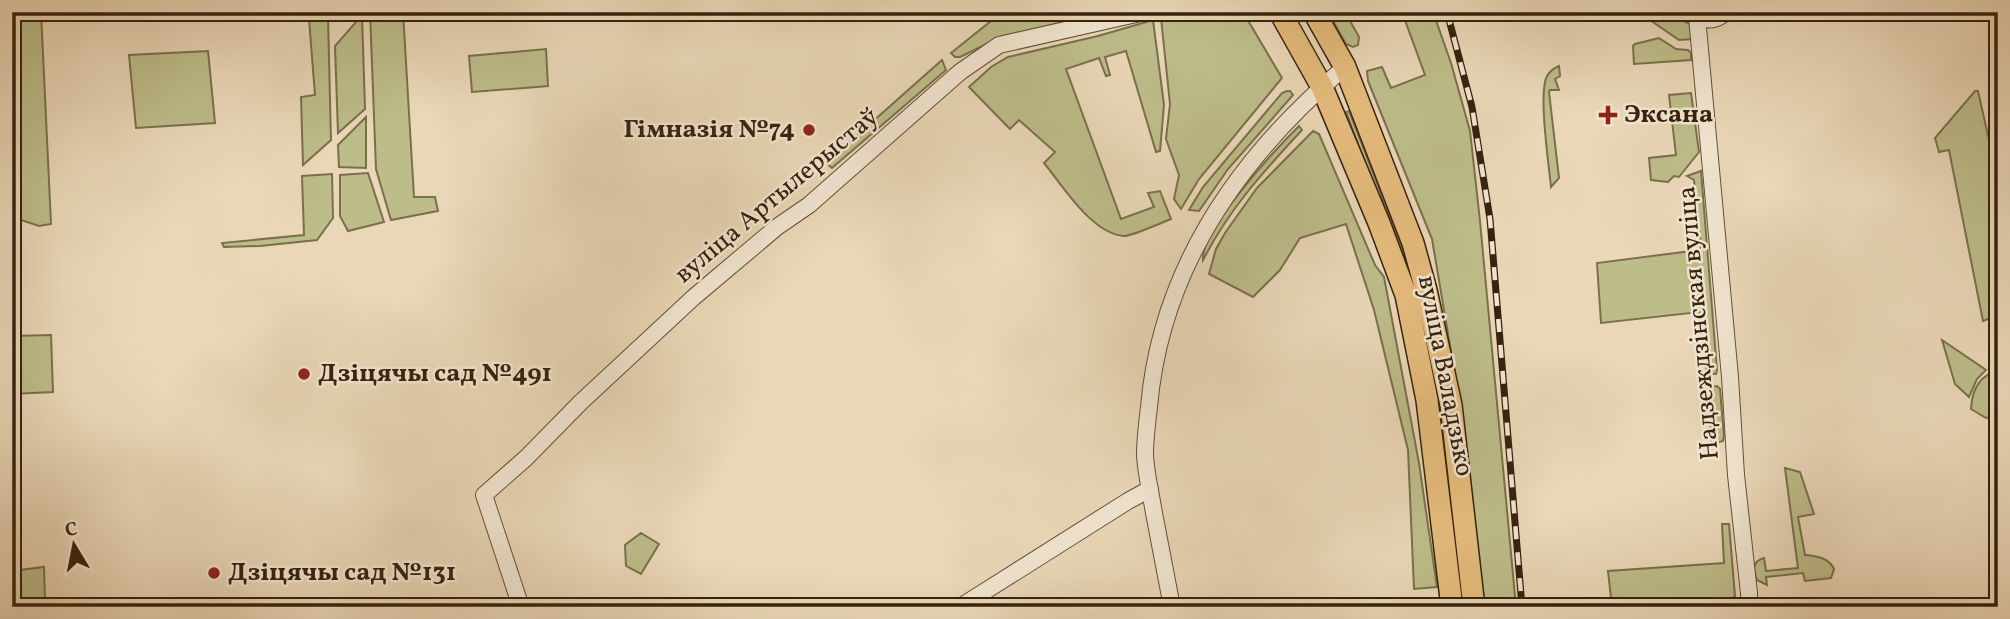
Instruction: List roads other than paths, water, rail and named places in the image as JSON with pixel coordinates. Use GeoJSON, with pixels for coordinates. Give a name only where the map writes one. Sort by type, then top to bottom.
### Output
{"type":"FeatureCollection","features":[{"type":"Feature","properties":{"kind":"main road","name":"вуліца Валадзько"},"geometry":{"type":"LineString","coordinates":[[1280,12],[1322,87],[1406,295],[1427,400],[1452,607]]}},
{"type":"Feature","properties":{"kind":"main road","name":"вуліца Валадзько"},"geometry":{"type":"LineString","coordinates":[[1314,12],[1345,67],[1413,243],[1426,290],[1451,405],[1474,607]]}},
{"type":"Feature","properties":{"kind":"street","name":"вуліца Артылерыстаў"},"geometry":{"type":"LineString","coordinates":[[521,607],[484,495],[526,458],[581,402],[694,297],[777,227],[809,205],[960,72],[999,45],[1145,12]]}},
{"type":"Feature","properties":{"kind":"street","name":"Надзеждзінская вуліца"},"geometry":{"type":"LineString","coordinates":[[1707,15],[1699,36],[1749,607]]}},
{"type":"Feature","properties":{"kind":"street"},"geometry":{"type":"LineString","coordinates":[[1172,607],[1145,455],[1150,387],[1159,343],[1188,262],[1212,216],[1237,180],[1302,105],[1345,67]]}},
{"type":"Feature","properties":{"kind":"street"},"geometry":{"type":"LineString","coordinates":[[961,607],[1150,489]]}},
{"type":"Feature","properties":{"kind":"railway"},"geometry":{"type":"LineString","coordinates":[[1447,12],[1472,107],[1490,219],[1522,607]]}},
{"type":"Feature","properties":{"kind":"place","name":"Эксана"},"geometry":{"type":"Point","coordinates":[1608,115]}},
{"type":"Feature","properties":{"kind":"place","name":"Гімназія №74"},"geometry":{"type":"Point","coordinates":[809,130]}},
{"type":"Feature","properties":{"kind":"place","name":"Дзіцячы сад №491"},"geometry":{"type":"Point","coordinates":[304,374]}},
{"type":"Feature","properties":{"kind":"place","name":"Дзіцячы сад №131"},"geometry":{"type":"Point","coordinates":[214,573]}}]}
